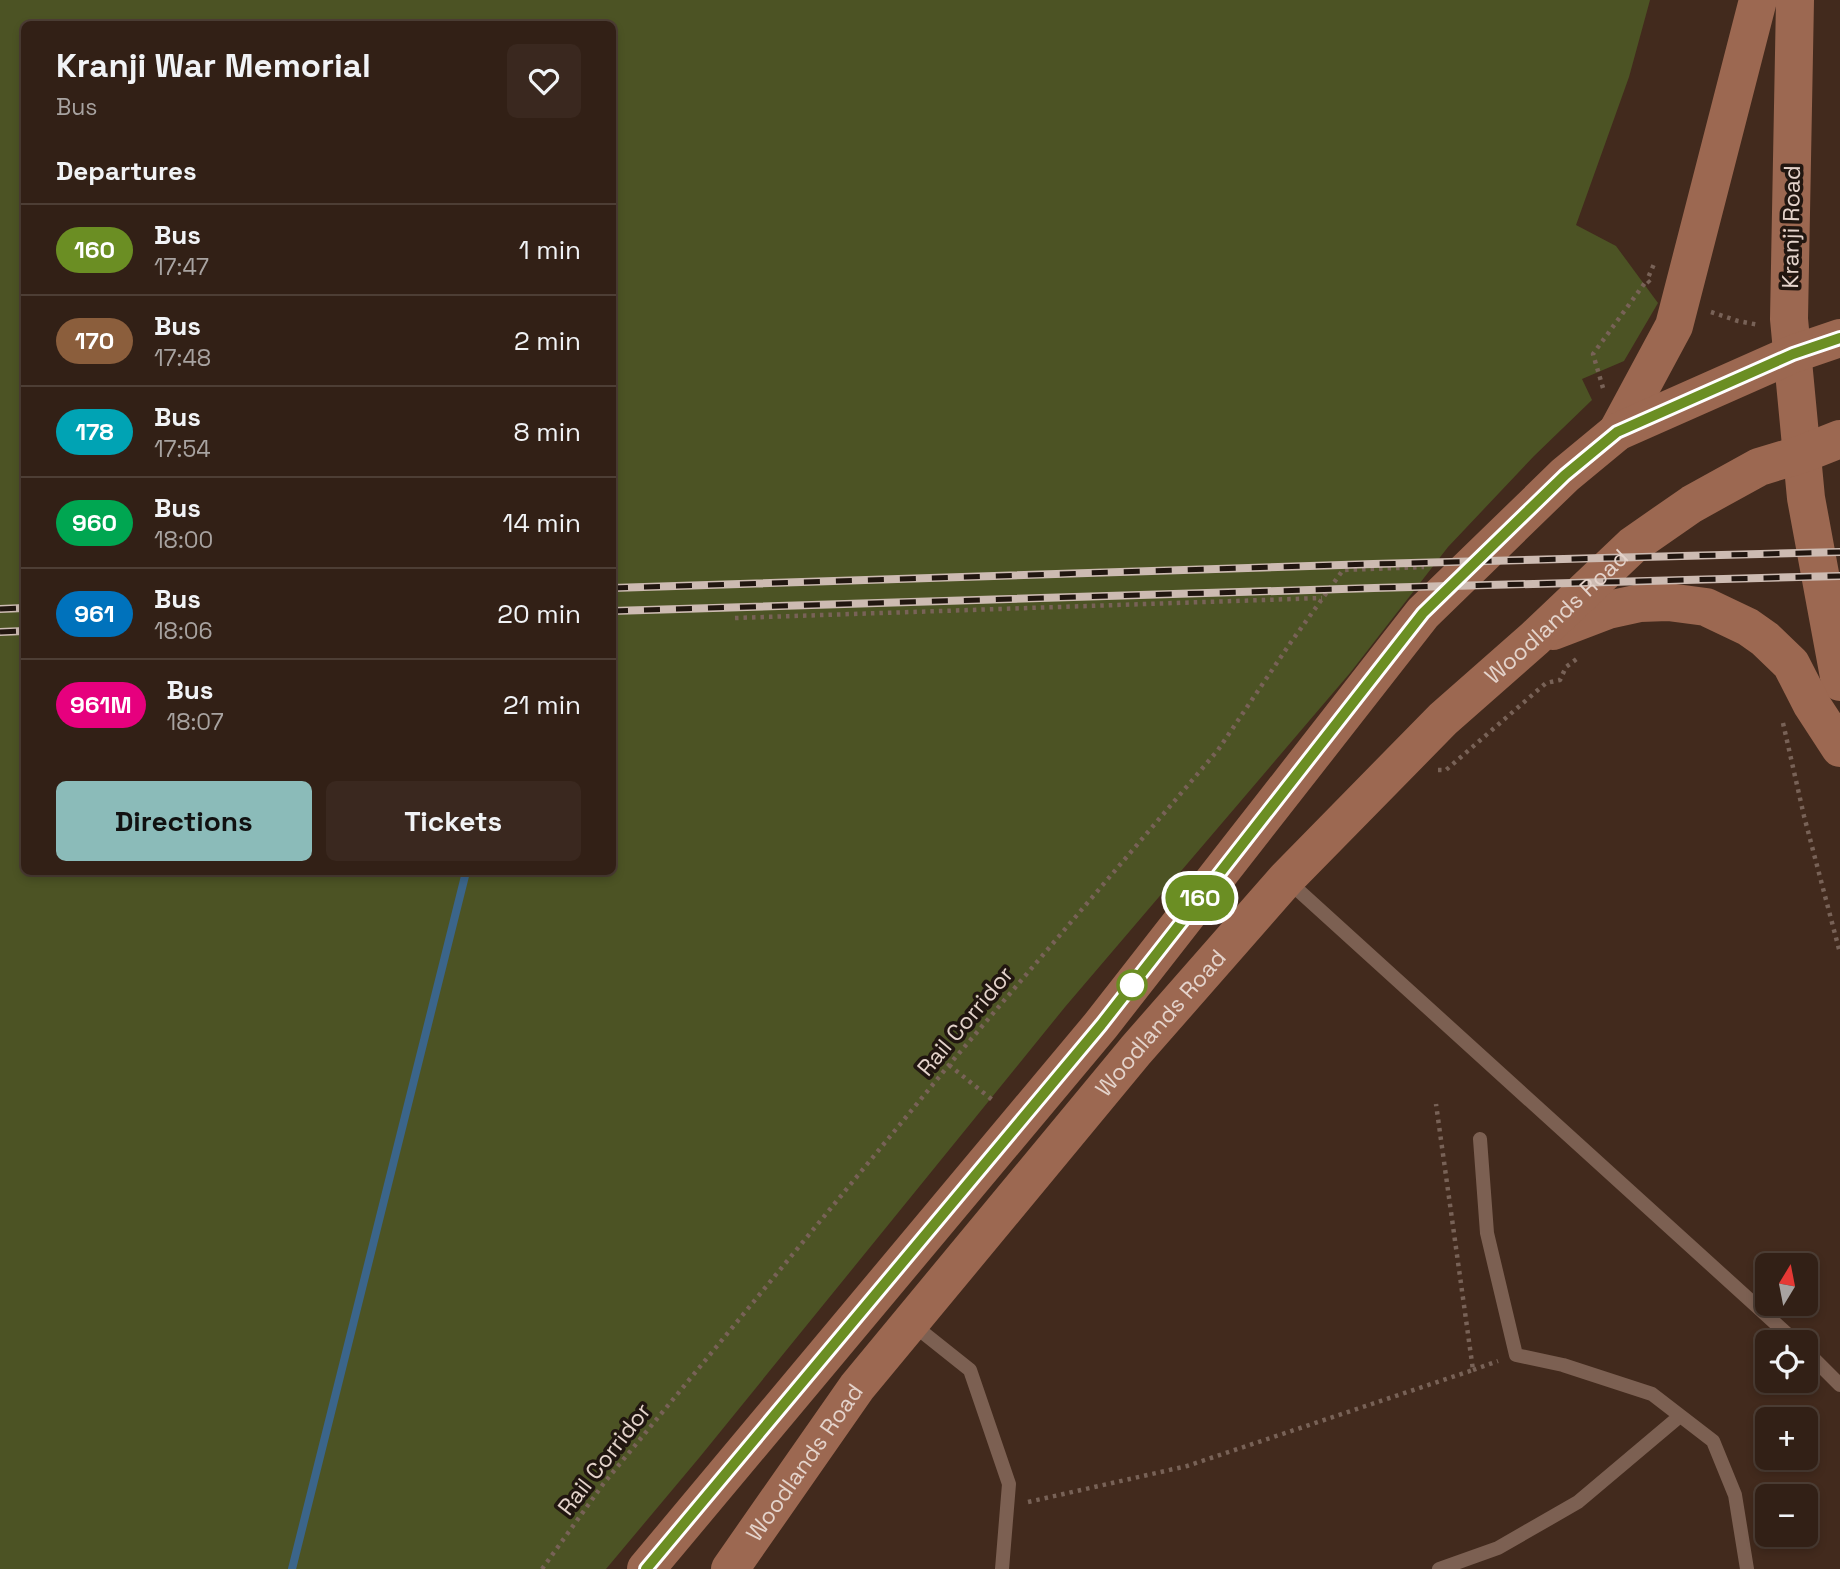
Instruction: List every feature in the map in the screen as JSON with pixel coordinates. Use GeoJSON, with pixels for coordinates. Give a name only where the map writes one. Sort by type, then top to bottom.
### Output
{"type":"FeatureCollection","features":[{"type":"Feature","properties":{"kind":"main road"},"geometry":{"type":"LineString","coordinates":[[1617,432],[1674,326],[1758,0]]}},
{"type":"Feature","properties":{"kind":"main road","name":"Kranji Road"},"geometry":{"type":"LineString","coordinates":[[1795,0],[1789,319],[1806,499],[1840,682]]}},
{"type":"Feature","properties":{"kind":"main road","name":"Woodlands Road"},"geometry":{"type":"LineString","coordinates":[[646,1569],[1101,1025],[1423,613],[1565,475],[1617,432],[1793,354],[1840,338]]}},
{"type":"Feature","properties":{"kind":"main road","name":"Woodlands Road"},"geometry":{"type":"LineString","coordinates":[[730,1569],[857,1387],[1136,1050],[1286,879],[1443,719],[1535,638],[1633,545],[1652,531],[1692,504],[1759,467],[1840,439]]}},
{"type":"Feature","properties":{"kind":"main road"},"geometry":{"type":"LineString","coordinates":[[1535,638],[1608,610],[1640,603],[1706,607],[1748,627],[1791,664],[1812,705],[1840,748]]}},
{"type":"Feature","properties":{"kind":"lane"},"geometry":{"type":"LineString","coordinates":[[1286,879],[1783,1330]]}},
{"type":"Feature","properties":{"kind":"lane"},"geometry":{"type":"LineString","coordinates":[[1480,1139],[1487,1233],[1516,1355],[1563,1365],[1652,1395],[1713,1441],[1735,1495],[1747,1569]]}},
{"type":"Feature","properties":{"kind":"lane"},"geometry":{"type":"LineString","coordinates":[[910,1322],[970,1370],[1009,1484],[1002,1569]]}},
{"type":"Feature","properties":{"kind":"lane"},"geometry":{"type":"LineString","coordinates":[[1818,1363],[1840,1385]]}},
{"type":"Feature","properties":{"kind":"lane"},"geometry":{"type":"LineString","coordinates":[[1439,1569],[1498,1548],[1578,1502],[1680,1416]]}},
{"type":"Feature","properties":{"kind":"path"},"geometry":{"type":"LineString","coordinates":[[1603,390],[1593,354],[1647,280]]}},
{"type":"Feature","properties":{"kind":"path","name":"Rail Corridor"},"geometry":{"type":"LineString","coordinates":[[542,1569],[612,1473],[949,1065],[1218,750],[1343,570],[1432,566]]}},
{"type":"Feature","properties":{"kind":"path"},"geometry":{"type":"LineString","coordinates":[[735,618],[1323,598]]}},
{"type":"Feature","properties":{"kind":"path"},"geometry":{"type":"LineString","coordinates":[[1436,770],[1446,770],[1546,683],[1560,680],[1566,667],[1585,652]]}},
{"type":"Feature","properties":{"kind":"path"},"geometry":{"type":"LineString","coordinates":[[1781,714],[1804,816],[1840,953]]}},
{"type":"Feature","properties":{"kind":"path"},"geometry":{"type":"LineString","coordinates":[[949,1065],[994,1102],[1003,1092]]}},
{"type":"Feature","properties":{"kind":"path"},"geometry":{"type":"LineString","coordinates":[[1007,1506],[1187,1466],[1473,1370],[1436,1104]]}},
{"type":"Feature","properties":{"kind":"green space"},"geometry":{"type":"Polygon","coordinates":[[[0,0],[1650,0],[1629,77],[1576,225],[1616,246],[1658,303],[1624,361],[1582,379],[1592,400],[1534,456],[1448,547],[1350,673],[1065,1007],[606,1569],[0,1569],[0,0]]]}},
{"type":"Feature","properties":{"kind":"waterway"},"geometry":{"type":"LineString","coordinates":[[292,1569],[465,875]]}},
{"type":"Feature","properties":{"kind":"railway"},"geometry":{"type":"LineString","coordinates":[[616,588],[1840,552]]}},
{"type":"Feature","properties":{"kind":"railway"},"geometry":{"type":"LineString","coordinates":[[616,611],[1840,576]]}},
{"type":"Feature","properties":{"kind":"railway"},"geometry":{"type":"LineString","coordinates":[[0,609],[21,608]]}},
{"type":"Feature","properties":{"kind":"railway"},"geometry":{"type":"LineString","coordinates":[[0,632],[21,631]]}},
{"type":"Feature","properties":{"kind":"bus line","name":"160"},"geometry":{"type":"LineString","coordinates":[[646,1569],[1101,1025],[1423,613],[1565,475],[1617,432],[1793,354],[1840,338]]}}]}
